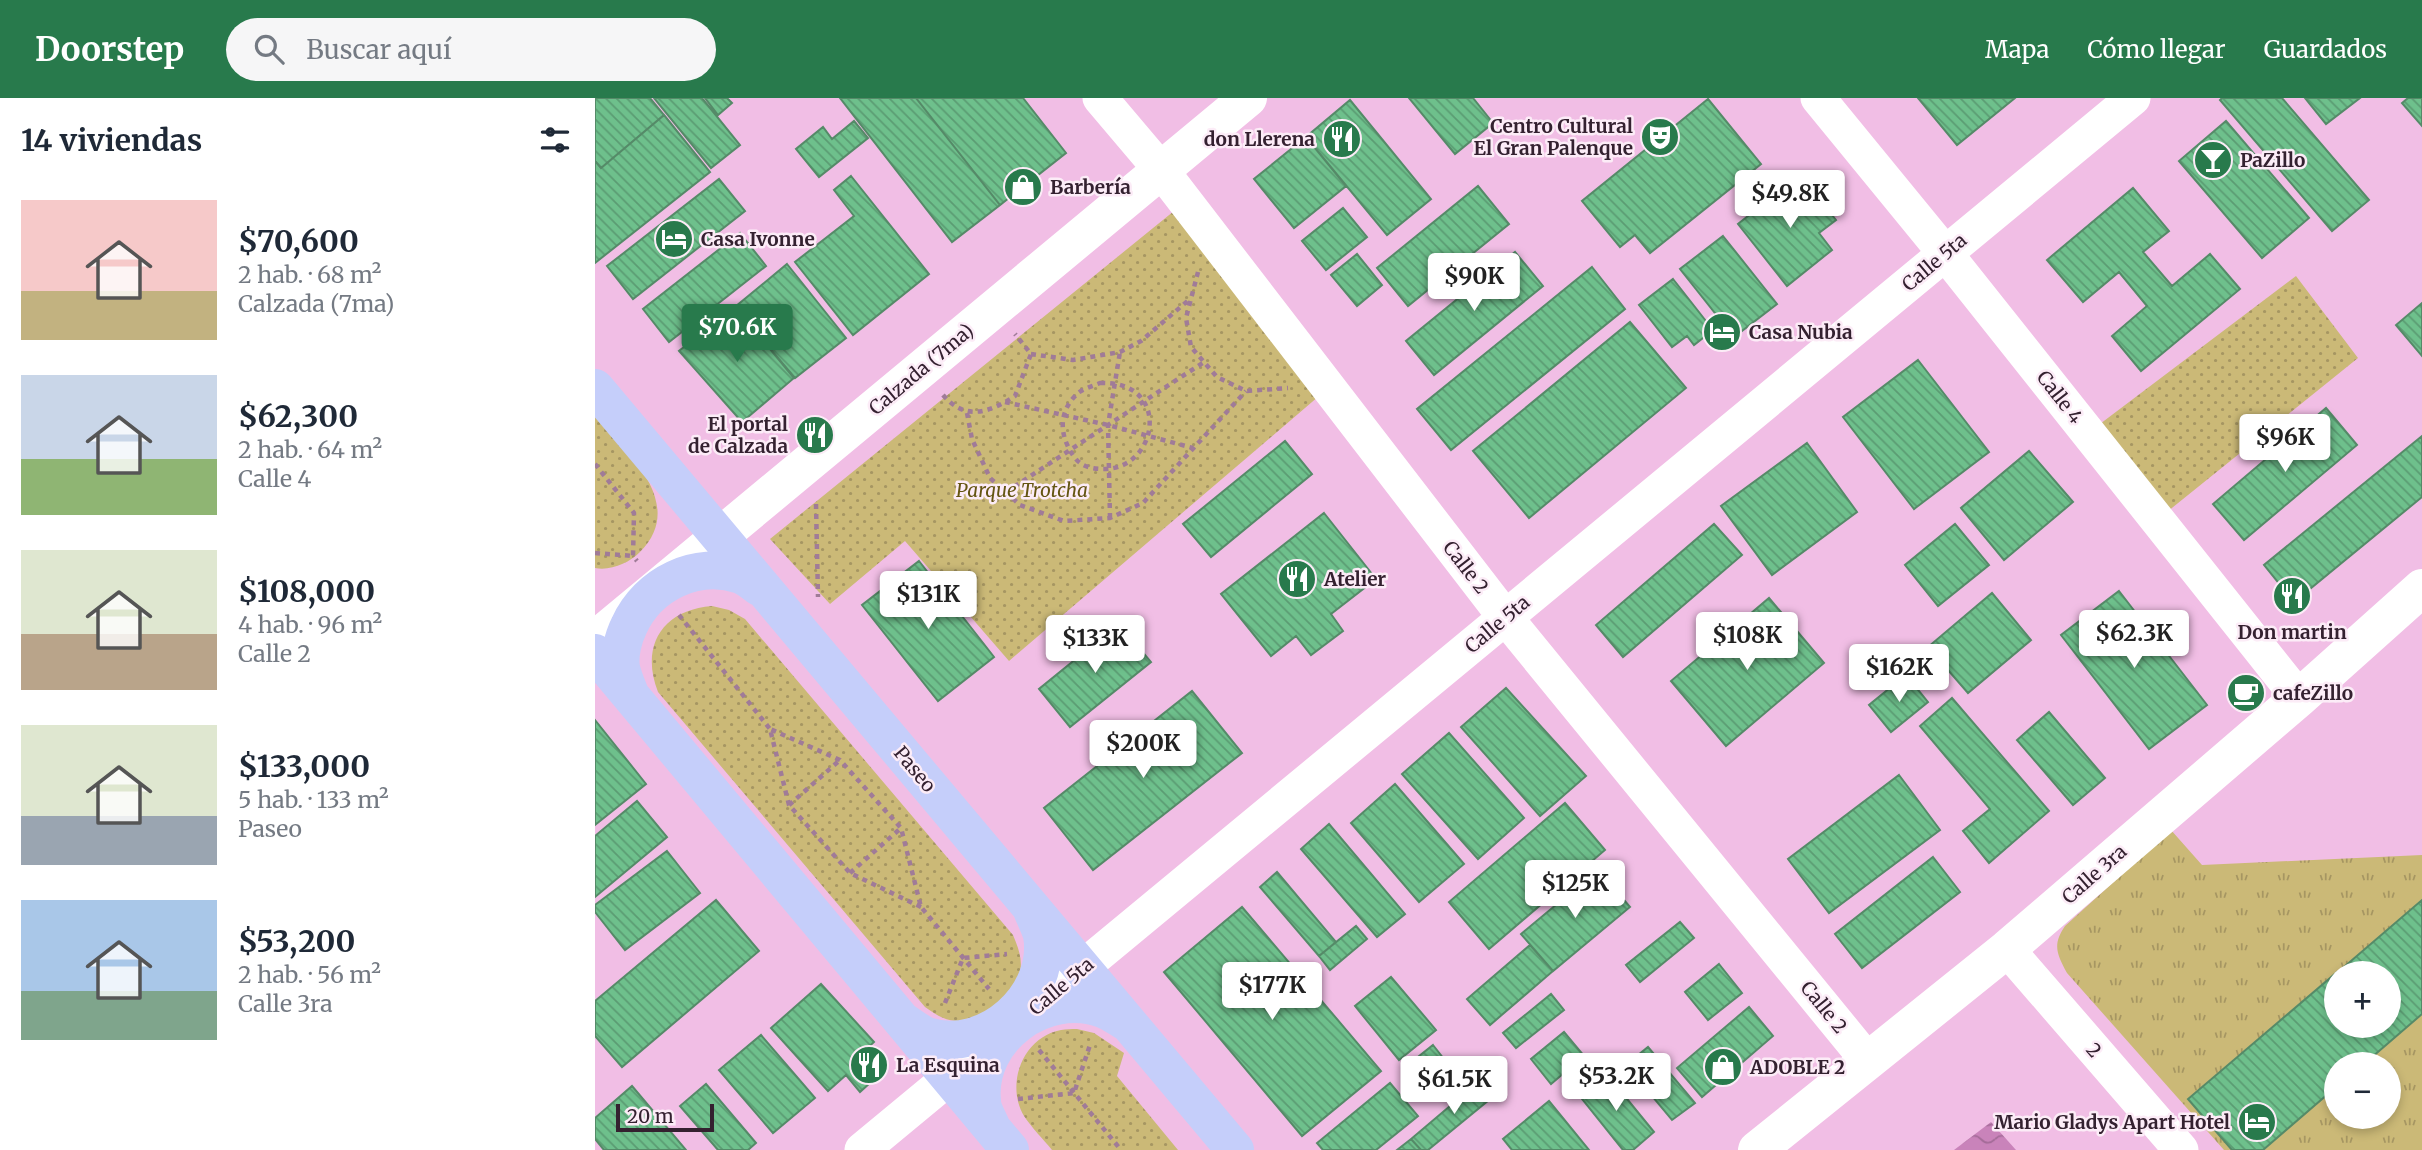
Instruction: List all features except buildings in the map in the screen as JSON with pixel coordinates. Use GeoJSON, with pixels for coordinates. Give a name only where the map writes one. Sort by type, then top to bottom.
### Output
{"type":"FeatureCollection","features":[{"type":"Feature","properties":{"kind":"main road","name":"Calzada (7ma)"},"geometry":{"type":"LineString","coordinates":[[595,640],[1248,98]]}},
{"type":"Feature","properties":{"kind":"main road","name":"Paseo"},"geometry":{"type":"LineString","coordinates":[[595,388],[1081,967],[1111,1028],[1235,1150]]}},
{"type":"Feature","properties":{"kind":"main road"},"geometry":{"type":"LineString","coordinates":[[629,694],[621,667],[624,637],[636,610],[658,587],[684,575],[714,570],[743,576],[767,592]]}},
{"type":"Feature","properties":{"kind":"main road","name":"Calle 3ra"},"geometry":{"type":"LineString","coordinates":[[1757,1150],[2007,949],[2299,698],[2422,588]]}},
{"type":"Feature","properties":{"kind":"main road"},"geometry":{"type":"LineString","coordinates":[[595,653],[1001,1139]]}},
{"type":"Feature","properties":{"kind":"main road"},"geometry":{"type":"LineString","coordinates":[[902,1021],[927,1036],[957,1039],[986,1032],[1012,1017],[1030,993],[1041,965],[1042,935],[1031,908]]}},
{"type":"Feature","properties":{"kind":"main road"},"geometry":{"type":"LineString","coordinates":[[1001,1139],[981,1102],[984,1072],[996,1045],[1017,1023],[1043,1009],[1072,1004],[1102,1009],[1111,1028]]}},
{"type":"Feature","properties":{"kind":"street","name":"Calle 2"},"geometry":{"type":"LineString","coordinates":[[1100,98],[1161,170],[1505,617],[1868,1061]]}},
{"type":"Feature","properties":{"kind":"street","name":"Calle 4"},"geometry":{"type":"LineString","coordinates":[[1818,98],[1945,253],[2299,698]]}},
{"type":"Feature","properties":{"kind":"street","name":"Calle 5ta"},"geometry":{"type":"LineString","coordinates":[[862,1150],[2133,98]]}},
{"type":"Feature","properties":{"kind":"street","name":"2"},"geometry":{"type":"LineString","coordinates":[[2007,949],[2182,1150]]}},
{"type":"Feature","properties":{"kind":"path"},"geometry":{"type":"LineString","coordinates":[[1198,270],[1187,318],[1191,347],[1217,377],[1246,391],[1292,388]]}},
{"type":"Feature","properties":{"kind":"path"},"geometry":{"type":"LineString","coordinates":[[1012,331],[1031,354],[1073,360],[1120,352],[1141,341],[1191,297]]}},
{"type":"Feature","properties":{"kind":"path"},"geometry":{"type":"LineString","coordinates":[[1110,518],[1108,425],[1120,352]]}},
{"type":"Feature","properties":{"kind":"path"},"geometry":{"type":"LineString","coordinates":[[941,392],[953,407],[967,413],[986,410],[1005,402],[1015,396],[1031,354]]}},
{"type":"Feature","properties":{"kind":"path"},"geometry":{"type":"LineString","coordinates":[[1006,492],[1204,362]]}},
{"type":"Feature","properties":{"kind":"path"},"geometry":{"type":"LineString","coordinates":[[1100,383],[1115,383],[1139,393],[1144,401],[1150,421],[1148,436],[1136,458],[1122,468],[1109,469],[1093,469],[1078,462],[1062,432],[1063,415],[1077,393],[1100,383]]}},
{"type":"Feature","properties":{"kind":"path"},"geometry":{"type":"LineString","coordinates":[[967,413],[972,439],[990,478],[1020,505],[1064,521],[1110,518],[1143,503],[1246,391]]}},
{"type":"Feature","properties":{"kind":"path"},"geometry":{"type":"LineString","coordinates":[[1005,402],[1108,425],[1193,448]]}},
{"type":"Feature","properties":{"kind":"path"},"geometry":{"type":"LineString","coordinates":[[595,464],[634,513],[633,556],[770,729],[789,805],[849,873],[921,907],[901,828],[840,760],[770,729]]}},
{"type":"Feature","properties":{"kind":"path"},"geometry":{"type":"LineString","coordinates":[[816,494],[819,605]]}},
{"type":"Feature","properties":{"kind":"path"},"geometry":{"type":"LineString","coordinates":[[595,553],[633,556]]}},
{"type":"Feature","properties":{"kind":"path"},"geometry":{"type":"LineString","coordinates":[[789,805],[840,760]]}},
{"type":"Feature","properties":{"kind":"path"},"geometry":{"type":"LineString","coordinates":[[849,873],[901,828]]}},
{"type":"Feature","properties":{"kind":"path"},"geometry":{"type":"LineString","coordinates":[[944,1005],[963,958],[1008,953]]}},
{"type":"Feature","properties":{"kind":"path"},"geometry":{"type":"LineString","coordinates":[[1017,1099],[1075,1093],[1111,1028]]}},
{"type":"Feature","properties":{"kind":"green space","name":"Parque Trotcha"},"geometry":{"type":"Polygon","coordinates":[[[1174,211],[1319,396],[1009,661],[905,541],[830,604],[770,539],[1174,211]]]}},
{"type":"Feature","properties":{"kind":"green space"},"geometry":{"type":"Polygon","coordinates":[[[2296,276],[2358,358],[2157,520],[2088,433],[2296,276]]]}},
{"type":"Feature","properties":{"kind":"green space"},"geometry":{"type":"Polygon","coordinates":[[[595,413],[636,461],[655,497],[658,515],[653,534],[640,552],[625,563],[607,568],[595,568],[595,413]]]}},
{"type":"Feature","properties":{"kind":"green space"},"geometry":{"type":"Polygon","coordinates":[[[712,606],[729,610],[745,619],[1013,935],[1020,958],[1020,973],[1012,993],[997,1009],[977,1019],[955,1021],[943,1018],[925,1007],[658,692],[652,660],[659,633],[680,615],[712,606]]]}},
{"type":"Feature","properties":{"kind":"green space"},"geometry":{"type":"Polygon","coordinates":[[[2171,830],[2202,865],[2422,855],[2422,1150],[2224,1150],[2067,973],[2057,950],[2058,939],[2065,926],[2171,830]]]}},
{"type":"Feature","properties":{"kind":"green space"},"geometry":{"type":"Polygon","coordinates":[[[1077,1029],[1094,1033],[1124,1053],[1117,1076],[1178,1150],[1052,1150],[1034,1129],[1024,1116],[1016,1090],[1021,1064],[1037,1042],[1048,1034],[1077,1029]]]}},
{"type":"Feature","properties":{"kind":"water"},"geometry":{"type":"Polygon","coordinates":[[[1991,1122],[2016,1150],[1954,1150],[1991,1122]]]}},
{"type":"Feature","properties":{"kind":"place","name":"Centro Cultural El Gran Palenque"},"geometry":{"type":"Point","coordinates":[1660,137]}},
{"type":"Feature","properties":{"kind":"place","name":"don Llerena"},"geometry":{"type":"Point","coordinates":[1342,139]}},
{"type":"Feature","properties":{"kind":"place","name":"PaZillo"},"geometry":{"type":"Point","coordinates":[2213,160]}},
{"type":"Feature","properties":{"kind":"place","name":"Barbería"},"geometry":{"type":"Point","coordinates":[1023,187]}},
{"type":"Feature","properties":{"kind":"place","name":"Casa Ivonne"},"geometry":{"type":"Point","coordinates":[674,239]}},
{"type":"Feature","properties":{"kind":"place","name":"Casa Nubia"},"geometry":{"type":"Point","coordinates":[1722,332]}},
{"type":"Feature","properties":{"kind":"place","name":"El portal de Calzada"},"geometry":{"type":"Point","coordinates":[815,435]}},
{"type":"Feature","properties":{"kind":"place","name":"Atelier"},"geometry":{"type":"Point","coordinates":[1297,579]}},
{"type":"Feature","properties":{"kind":"place","name":"Don martin"},"geometry":{"type":"Point","coordinates":[2292,596]}},
{"type":"Feature","properties":{"kind":"place","name":"cafeZillo"},"geometry":{"type":"Point","coordinates":[2246,693]}},
{"type":"Feature","properties":{"kind":"place","name":"La Esquina"},"geometry":{"type":"Point","coordinates":[869,1065]}},
{"type":"Feature","properties":{"kind":"place","name":"ADOBLE 2"},"geometry":{"type":"Point","coordinates":[1723,1067]}},
{"type":"Feature","properties":{"kind":"place","name":"Mario Gladys Apart Hotel"},"geometry":{"type":"Point","coordinates":[2257,1122]}}]}
